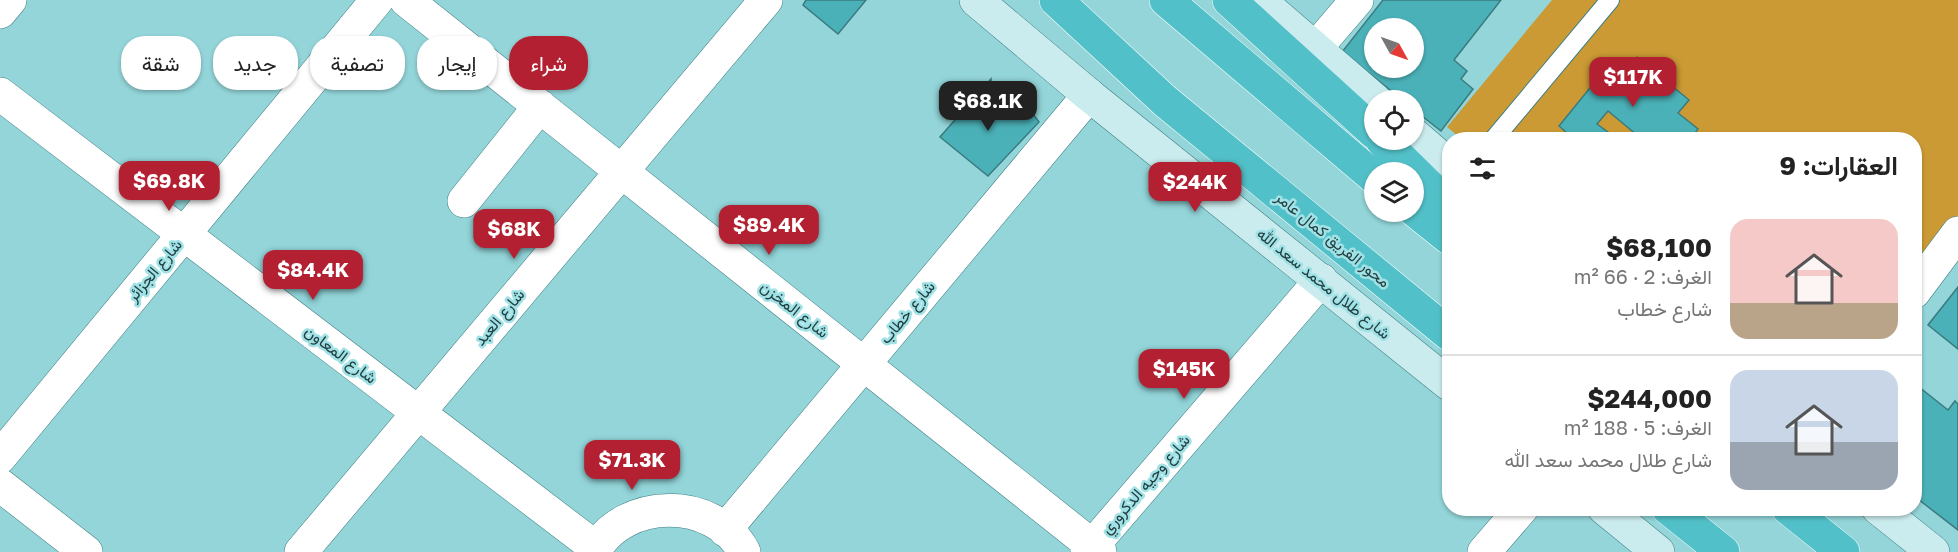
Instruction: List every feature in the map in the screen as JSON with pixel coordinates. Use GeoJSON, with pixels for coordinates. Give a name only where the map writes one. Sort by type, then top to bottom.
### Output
{"type":"FeatureCollection","features":[{"type":"Feature","properties":{"kind":"highway","name":"محور الفريق كمال عامر"},"geometry":{"type":"LineString","coordinates":[[1056,0],[1165,102],[1442,328]]}},
{"type":"Feature","properties":{"kind":"highway"},"geometry":{"type":"LineString","coordinates":[[1166,0],[1364,168]]}},
{"type":"Feature","properties":{"kind":"highway"},"geometry":{"type":"LineString","coordinates":[[1229,0],[1364,123]]}},
{"type":"Feature","properties":{"kind":"highway"},"geometry":{"type":"LineString","coordinates":[[1392,150],[1442,199]]}},
{"type":"Feature","properties":{"kind":"highway"},"geometry":{"type":"LineString","coordinates":[[1424,218],[1442,232]]}},
{"type":"Feature","properties":{"kind":"highway"},"geometry":{"type":"LineString","coordinates":[[1678,516],[1723,552]]}},
{"type":"Feature","properties":{"kind":"highway"},"geometry":{"type":"LineString","coordinates":[[1798,516],[1843,552]]}},
{"type":"Feature","properties":{"kind":"main road","name":"شارع طلال محمد سعد الله"},"geometry":{"type":"LineString","coordinates":[[976,0],[1089,95],[1442,378]]}},
{"type":"Feature","properties":{"kind":"main road"},"geometry":{"type":"LineString","coordinates":[[1259,0],[1364,91]]}},
{"type":"Feature","properties":{"kind":"main road"},"geometry":{"type":"LineString","coordinates":[[1424,143],[1442,159]]}},
{"type":"Feature","properties":{"kind":"main road"},"geometry":{"type":"LineString","coordinates":[[1614,516],[1658,552]]}},
{"type":"Feature","properties":{"kind":"main road"},"geometry":{"type":"LineString","coordinates":[[1888,516],[1932,552]]}},
{"type":"Feature","properties":{"kind":"street"},"geometry":{"type":"LineString","coordinates":[[0,12],[10,0]]}},
{"type":"Feature","properties":{"kind":"street","name":"شارع الجزائر"},"geometry":{"type":"LineString","coordinates":[[0,457],[377,0]]}},
{"type":"Feature","properties":{"kind":"street","name":"شارع المخزن"},"geometry":{"type":"LineString","coordinates":[[406,0],[864,364],[1093,550]]}},
{"type":"Feature","properties":{"kind":"street","name":"شارع العبد"},"geometry":{"type":"LineString","coordinates":[[301,552],[766,0]]}},
{"type":"Feature","properties":{"kind":"street"},"geometry":{"type":"LineString","coordinates":[[1315,49],[1357,0]]}},
{"type":"Feature","properties":{"kind":"street","name":"شارع المعاون"},"geometry":{"type":"LineString","coordinates":[[0,94],[595,550]]}},
{"type":"Feature","properties":{"kind":"street","name":"شارع خطاب"},"geometry":{"type":"LineString","coordinates":[[735,541],[864,364],[1089,95]]}},
{"type":"Feature","properties":{"kind":"street"},"geometry":{"type":"LineString","coordinates":[[464,201],[540,106]]}},
{"type":"Feature","properties":{"kind":"street"},"geometry":{"type":"LineString","coordinates":[[1922,281],[1958,233]]}},
{"type":"Feature","properties":{"kind":"street","name":"شارع وجيه الدكروري"},"geometry":{"type":"LineString","coordinates":[[1093,550],[1321,280]]}},
{"type":"Feature","properties":{"kind":"street"},"geometry":{"type":"LineString","coordinates":[[0,485],[86,552]]}},
{"type":"Feature","properties":{"kind":"street"},"geometry":{"type":"LineString","coordinates":[[595,550],[613,530],[633,517],[657,510],[689,512],[704,517],[735,541]]}},
{"type":"Feature","properties":{"kind":"street"},"geometry":{"type":"LineString","coordinates":[[1484,552],[1515,516]]}},
{"type":"Feature","properties":{"kind":"lane"},"geometry":{"type":"LineString","coordinates":[[1500,132],[1611,0]]}},
{"type":"Feature","properties":{"kind":"shaded area"},"geometry":{"type":"Polygon","coordinates":[[[1552,0],[1958,0],[1958,218],[1922,267],[1922,132],[1453,132],[1447,127],[1552,0]]]}},
{"type":"Feature","properties":{"kind":"building"},"geometry":{"type":"Polygon","coordinates":[[[806,0],[866,0],[838,34],[803,5],[806,0]]]}},
{"type":"Feature","properties":{"kind":"building"},"geometry":{"type":"Polygon","coordinates":[[[1383,0],[1501,0],[1454,60],[1467,71],[1461,79],[1473,89],[1441,131],[1424,118],[1424,90],[1390,90],[1375,78],[1424,78],[1424,18],[1369,18],[1383,0]]]}},
{"type":"Feature","properties":{"kind":"building"},"geometry":{"type":"Polygon","coordinates":[[[1364,24],[1364,69],[1342,52],[1364,24]]]}},
{"type":"Feature","properties":{"kind":"building"},"geometry":{"type":"Polygon","coordinates":[[[1637,57],[1689,100],[1678,113],[1698,129],[1696,132],[1633,132],[1608,111],[1597,124],[1608,132],[1566,132],[1559,126],[1594,83],[1607,94],[1637,57]]]}},
{"type":"Feature","properties":{"kind":"building"},"geometry":{"type":"Polygon","coordinates":[[[991,79],[993,119],[1027,106],[1039,122],[988,176],[940,137],[991,79]]]}},
{"type":"Feature","properties":{"kind":"building"},"geometry":{"type":"Polygon","coordinates":[[[1958,287],[1958,349],[1928,325],[1958,287]]]}},
{"type":"Feature","properties":{"kind":"building"},"geometry":{"type":"Polygon","coordinates":[[[1922,389],[1948,410],[1955,401],[1958,404],[1958,530],[1922,502],[1922,389]]]}}]}
